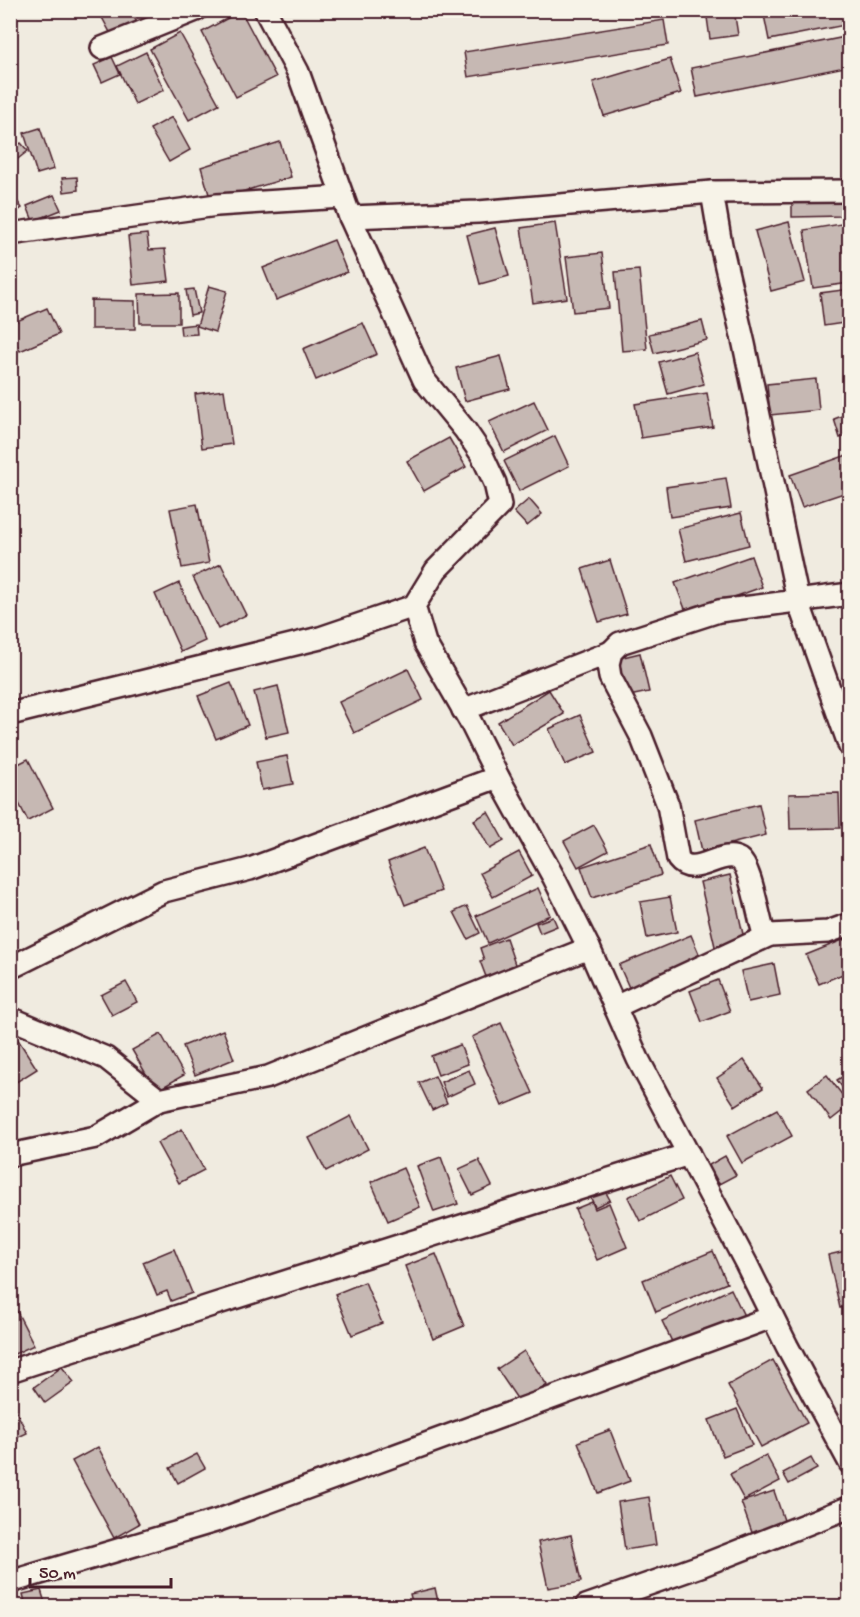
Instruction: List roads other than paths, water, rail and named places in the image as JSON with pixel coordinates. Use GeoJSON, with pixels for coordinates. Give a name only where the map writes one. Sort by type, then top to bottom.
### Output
{"type":"FeatureCollection","features":[{"type":"Feature","properties":{"kind":"street"},"geometry":{"type":"LineString","coordinates":[[102,48],[196,10]]}},
{"type":"Feature","properties":{"kind":"street"},"geometry":{"type":"LineString","coordinates":[[10,714],[320,638],[414,606],[436,570],[500,505],[495,483],[482,455],[465,430],[423,380],[347,207],[298,72],[265,10]]}},
{"type":"Feature","properties":{"kind":"street"},"geometry":{"type":"LineString","coordinates":[[10,234],[217,205],[347,207],[478,213],[712,192],[849,191]]}},
{"type":"Feature","properties":{"kind":"street"},"geometry":{"type":"LineString","coordinates":[[712,192],[721,245],[798,601],[849,747]]}},
{"type":"Feature","properties":{"kind":"street"},"geometry":{"type":"LineString","coordinates":[[464,710],[611,652],[620,643],[719,611],[849,594]]}},
{"type":"Feature","properties":{"kind":"street"},"geometry":{"type":"LineString","coordinates":[[414,606],[425,643],[464,710],[554,878],[589,948],[638,1059],[849,1463]]}},
{"type":"Feature","properties":{"kind":"street"},"geometry":{"type":"LineString","coordinates":[[611,652],[608,664],[610,676],[641,736],[668,805],[678,859],[683,865],[690,867],[731,856],[741,860],[747,869],[763,930],[770,935]]}},
{"type":"Feature","properties":{"kind":"street"},"geometry":{"type":"LineString","coordinates":[[10,968],[164,891],[250,869],[498,777]]}},
{"type":"Feature","properties":{"kind":"street"},"geometry":{"type":"LineString","coordinates":[[615,1007],[770,935],[828,932],[849,924]]}},
{"type":"Feature","properties":{"kind":"street"},"geometry":{"type":"LineString","coordinates":[[10,1155],[96,1137],[159,1100],[268,1077],[589,948]]}},
{"type":"Feature","properties":{"kind":"street"},"geometry":{"type":"LineString","coordinates":[[10,1018],[106,1058],[159,1100]]}},
{"type":"Feature","properties":{"kind":"street"},"geometry":{"type":"LineString","coordinates":[[10,1371],[689,1154]]}},
{"type":"Feature","properties":{"kind":"street"},"geometry":{"type":"LineString","coordinates":[[10,1582],[219,1520],[772,1317]]}},
{"type":"Feature","properties":{"kind":"street"},"geometry":{"type":"LineString","coordinates":[[586,1606],[703,1565],[849,1507]]}}]}
